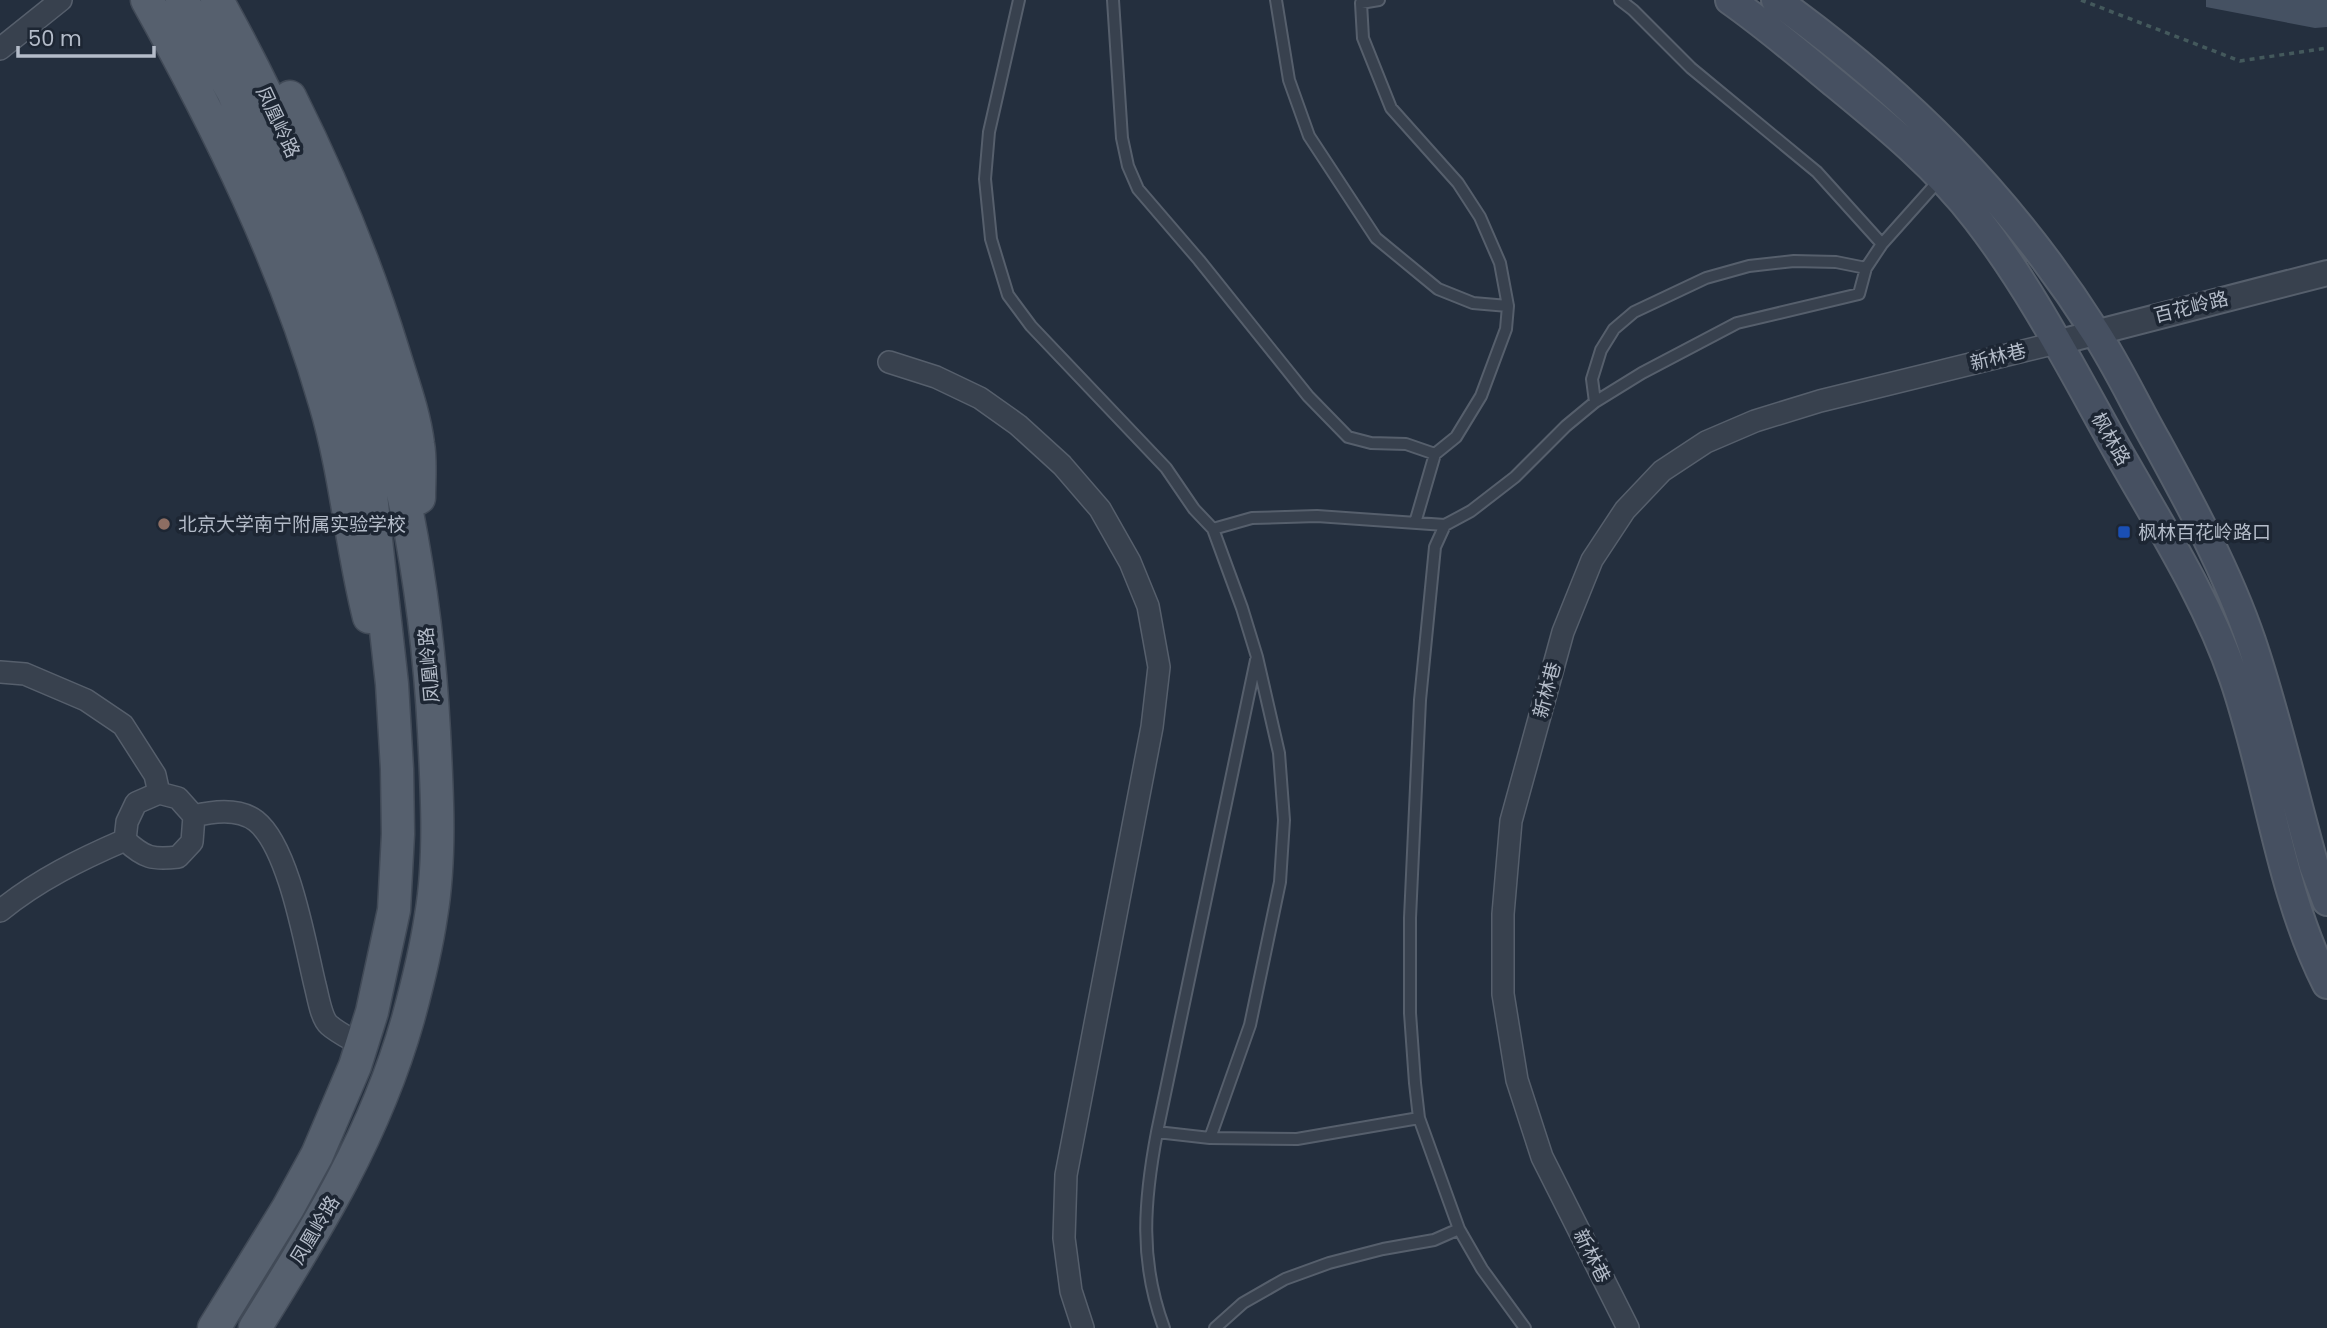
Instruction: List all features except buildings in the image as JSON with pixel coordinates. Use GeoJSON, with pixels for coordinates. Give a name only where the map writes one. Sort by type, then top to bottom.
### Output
{"type":"FeatureCollection","features":[{"type":"Feature","properties":{"kind":"main road"},"geometry":{"type":"LineString","coordinates":[[147,0],[231,157],[307,345],[333,432],[358,572],[394,717]]}},
{"type":"Feature","properties":{"kind":"main road","name":"凤凰岭路"},"geometry":{"type":"LineString","coordinates":[[182,0],[233,92],[298,246],[341,365],[366,462],[384,598],[394,717],[398,834],[394,910],[372,1012],[336,1113],[288,1208],[214,1328]]}},
{"type":"Feature","properties":{"kind":"main road","name":"凤凰岭路"},"geometry":{"type":"LineString","coordinates":[[217,0],[274,110],[306,181],[356,318],[384,407],[399,470],[420,587],[432,705],[437,820],[432,914],[401,1043],[371,1124],[347,1175],[255,1328]]}},
{"type":"Feature","properties":{"kind":"main road"},"geometry":{"type":"LineString","coordinates":[[241,0],[311,139],[337,198],[357,246],[395,357],[418,445],[420,587]]}},
{"type":"Feature","properties":{"kind":"main road","name":"枫林路"},"geometry":{"type":"LineString","coordinates":[[1730,0],[1898,136],[1941,178],[1977,219],[2009,265],[2169,540],[2219,639],[2247,719],[2305,932],[2327,984]]}},
{"type":"Feature","properties":{"kind":"main road","name":"枫林路"},"geometry":{"type":"LineString","coordinates":[[1776,0],[1904,103],[1974,171],[2036,247],[2095,332],[2191,505],[2227,578],[2251,640],[2311,854],[2327,901]]}},
{"type":"Feature","properties":{"kind":"street"},"geometry":{"type":"LineString","coordinates":[[0,48],[61,0]]}},
{"type":"Feature","properties":{"kind":"street","name":"百花岭路"},"geometry":{"type":"LineString","coordinates":[[2056,343],[2327,273]]}},
{"type":"Feature","properties":{"kind":"street","name":"新林巷"},"geometry":{"type":"LineString","coordinates":[[1628,1328],[1542,1157],[1517,1080],[1503,994],[1503,914],[1511,821],[1563,632],[1592,560],[1625,510],[1662,471],[1706,442],[1755,421],[1820,401],[2056,343]]}},
{"type":"Feature","properties":{"kind":"street"},"geometry":{"type":"LineString","coordinates":[[889,362],[936,377],[980,398],[1018,425],[1062,465],[1100,509],[1130,562],[1148,606],[1159,667],[1152,727],[1066,1175],[1064,1238],[1071,1291],[1083,1328]]}},
{"type":"Feature","properties":{"kind":"street"},"geometry":{"type":"LineString","coordinates":[[0,672],[25,674],[86,700],[123,725],[155,775],[159,793]]}},
{"type":"Feature","properties":{"kind":"street"},"geometry":{"type":"LineString","coordinates":[[159,793],[178,798],[194,816],[192,842],[178,857],[157,859],[138,853],[125,840],[127,822],[136,803],[159,793]]}},
{"type":"Feature","properties":{"kind":"street"},"geometry":{"type":"LineString","coordinates":[[194,816],[232,812],[255,820],[272,837],[283,860],[318,996],[328,1024],[361,1045]]}},
{"type":"Feature","properties":{"kind":"street"},"geometry":{"type":"LineString","coordinates":[[0,911],[68,865],[125,840]]}},
{"type":"Feature","properties":{"kind":"lane"},"geometry":{"type":"LineString","coordinates":[[1019,0],[989,132],[985,179],[991,239],[1008,295],[1031,326],[1166,468],[1194,509],[1213,529],[1257,657],[1279,752],[1284,820],[1280,882],[1250,1025],[1210,1138]]}},
{"type":"Feature","properties":{"kind":"lane"},"geometry":{"type":"LineString","coordinates":[[1113,0],[1122,138],[1128,166],[1138,189],[1308,396],[1348,437],[1371,443],[1406,444],[1435,454]]}},
{"type":"Feature","properties":{"kind":"lane"},"geometry":{"type":"LineString","coordinates":[[1276,0],[1289,80],[1309,136],[1376,238],[1438,289],[1473,303],[1508,306]]}},
{"type":"Feature","properties":{"kind":"lane"},"geometry":{"type":"LineString","coordinates":[[1379,0],[1360,1],[1363,38],[1391,108],[1458,183],[1480,217],[1500,263],[1508,306],[1506,329],[1481,397],[1456,438],[1435,454],[1415,523]]}},
{"type":"Feature","properties":{"kind":"lane"},"geometry":{"type":"LineString","coordinates":[[1620,0],[1690,68],[1817,172],[1882,244]]}},
{"type":"Feature","properties":{"kind":"lane"},"geometry":{"type":"LineString","coordinates":[[1213,529],[1252,518],[1317,516],[1445,525],[1471,511],[1515,477],[1566,426],[1595,402],[1642,373],[1737,323],[1859,294],[1866,268],[1882,244],[1941,178]]}},
{"type":"Feature","properties":{"kind":"lane"},"geometry":{"type":"LineString","coordinates":[[1595,402],[1592,379],[1601,350],[1614,329],[1634,312],[1706,278],[1749,266],[1794,261],[1836,262],[1866,268]]}},
{"type":"Feature","properties":{"kind":"lane"},"geometry":{"type":"LineString","coordinates":[[1445,525],[1435,547],[1420,700],[1410,918],[1410,999],[1415,1083],[1419,1118],[1459,1229],[1482,1269],[1525,1328]]}},
{"type":"Feature","properties":{"kind":"lane"},"geometry":{"type":"LineString","coordinates":[[1164,1328],[1155,1304],[1147,1266],[1147,1184],[1257,657]]}},
{"type":"Feature","properties":{"kind":"lane"},"geometry":{"type":"LineString","coordinates":[[1157,1132],[1210,1138],[1297,1139],[1419,1118]]}},
{"type":"Feature","properties":{"kind":"lane"},"geometry":{"type":"LineString","coordinates":[[1215,1328],[1243,1303],[1285,1279],[1329,1263],[1433,1240],[1459,1229]]}},
{"type":"Feature","properties":{"kind":"path"},"geometry":{"type":"LineString","coordinates":[[2081,0],[2240,61],[2327,48]]}},
{"type":"Feature","properties":{"kind":"place","name":"北京大学南宁附属实验学校"},"geometry":{"type":"Point","coordinates":[164,524]}},
{"type":"Feature","properties":{"kind":"place","name":"枫林百花岭路口"},"geometry":{"type":"Point","coordinates":[2124,532]}}]}
